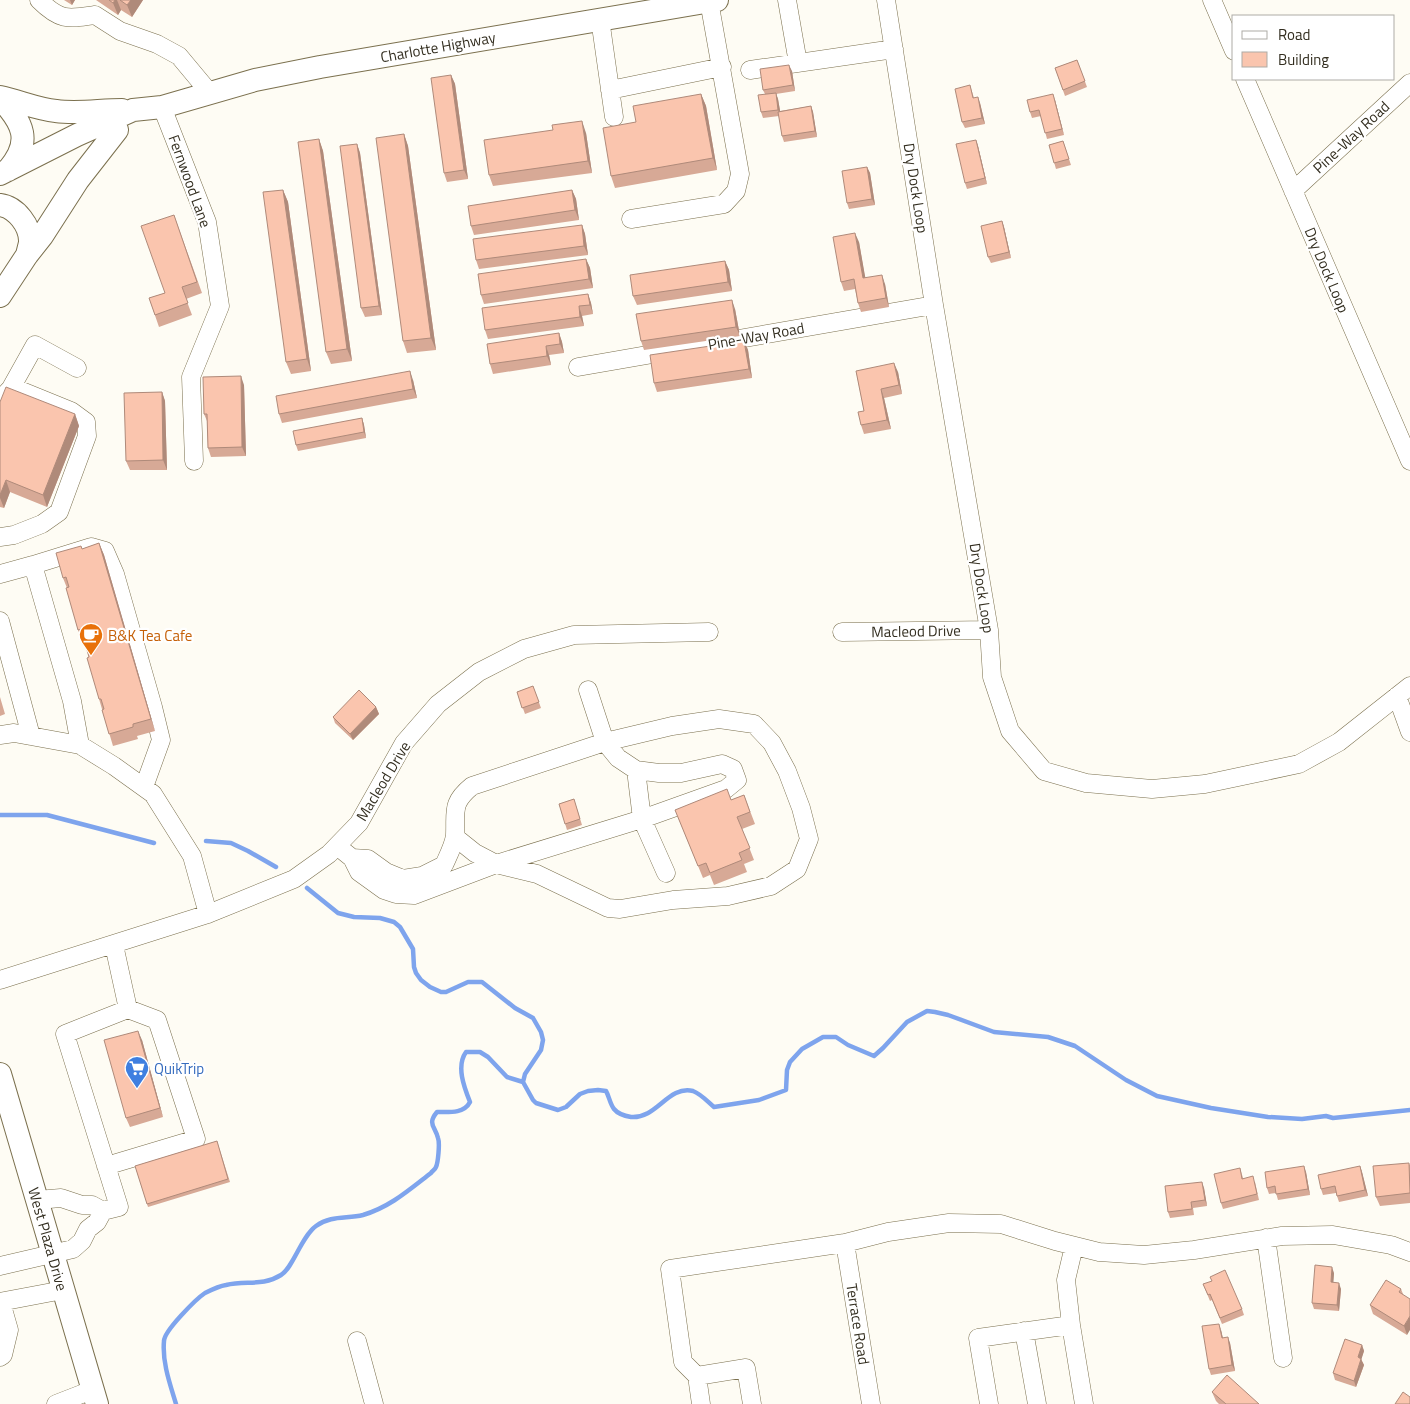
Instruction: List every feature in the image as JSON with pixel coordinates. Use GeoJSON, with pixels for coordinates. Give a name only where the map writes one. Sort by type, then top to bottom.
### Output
{"type":"FeatureCollection","features":[{"type":"Feature","properties":{"kind":"main road","name":"Charlotte Highway"},"geometry":{"type":"LineString","coordinates":[[3,178],[77,135],[133,110],[162,107],[255,80],[320,67],[685,3],[713,1]]}},
{"type":"Feature","properties":{"kind":"main road"},"geometry":{"type":"LineString","coordinates":[[0,97],[36,108],[58,112],[133,110]]}},
{"type":"Feature","properties":{"kind":"main road"},"geometry":{"type":"LineString","coordinates":[[0,97],[19,122],[23,141],[18,159],[3,178]]}},
{"type":"Feature","properties":{"kind":"main road","name":"Charlotte Highway"},"geometry":{"type":"LineString","coordinates":[[3,178],[138,121],[162,107]]}},
{"type":"Feature","properties":{"kind":"main road"},"geometry":{"type":"LineString","coordinates":[[0,296],[78,180],[117,130]]}},
{"type":"Feature","properties":{"kind":"main road"},"geometry":{"type":"LineString","coordinates":[[0,205],[10,208],[24,222],[28,229],[30,244],[26,255]]}},
{"type":"Feature","properties":{"kind":"main road","name":"West Plaza Drive"},"geometry":{"type":"LineString","coordinates":[[0,1074],[4,1103],[37,1200],[95,1397]]}},
{"type":"Feature","properties":{"kind":"street"},"geometry":{"type":"LineString","coordinates":[[39,0],[50,11],[67,19],[95,15],[120,31],[157,44],[179,56],[210,92]]}},
{"type":"Feature","properties":{"kind":"street"},"geometry":{"type":"LineString","coordinates":[[787,0],[798,63]]}},
{"type":"Feature","properties":{"kind":"street","name":"Dry Dock Loop"},"geometry":{"type":"LineString","coordinates":[[886,0],[934,305],[989,630],[992,677],[1010,731],[1044,771],[1086,783],[1152,789],[1205,784],[1299,764],[1339,742],[1404,691]]}},
{"type":"Feature","properties":{"kind":"street"},"geometry":{"type":"LineString","coordinates":[[1212,0],[1232,46]]}},
{"type":"Feature","properties":{"kind":"street"},"geometry":{"type":"LineString","coordinates":[[631,219],[724,204],[736,191],[740,174],[713,1]]}},
{"type":"Feature","properties":{"kind":"street"},"geometry":{"type":"LineString","coordinates":[[600,19],[614,117]]}},
{"type":"Feature","properties":{"kind":"street"},"geometry":{"type":"LineString","coordinates":[[750,70],[894,49]]}},
{"type":"Feature","properties":{"kind":"street"},"geometry":{"type":"LineString","coordinates":[[610,90],[722,67]]}},
{"type":"Feature","properties":{"kind":"street","name":"Dry Dock Loop"},"geometry":{"type":"LineString","coordinates":[[1245,80],[1410,461]]}},
{"type":"Feature","properties":{"kind":"street","name":"Pine-Way Road"},"geometry":{"type":"LineString","coordinates":[[1293,191],[1410,83]]}},
{"type":"Feature","properties":{"kind":"street","name":"Fernwood Lane"},"geometry":{"type":"LineString","coordinates":[[162,107],[207,222],[220,306],[191,377],[194,461]]}},
{"type":"Feature","properties":{"kind":"street","name":"Pine-Way Road"},"geometry":{"type":"LineString","coordinates":[[578,367],[934,305]]}},
{"type":"Feature","properties":{"kind":"street"},"geometry":{"type":"LineString","coordinates":[[5,394],[35,345],[77,368]]}},
{"type":"Feature","properties":{"kind":"street"},"geometry":{"type":"LineString","coordinates":[[0,537],[14,535],[42,524],[59,512],[87,436],[86,422],[71,411],[12,387],[5,394]]}},
{"type":"Feature","properties":{"kind":"street"},"geometry":{"type":"LineString","coordinates":[[0,574],[33,566],[91,547],[105,551],[115,574],[161,740],[144,787]]}},
{"type":"Feature","properties":{"kind":"street"},"geometry":{"type":"LineString","coordinates":[[33,566],[72,701],[80,745]]}},
{"type":"Feature","properties":{"kind":"street"},"geometry":{"type":"LineString","coordinates":[[0,621],[31,736]]}},
{"type":"Feature","properties":{"kind":"street","name":"Macleod Drive"},"geometry":{"type":"LineString","coordinates":[[842,632],[989,630]]}},
{"type":"Feature","properties":{"kind":"street","name":"Macleod Drive"},"geometry":{"type":"LineString","coordinates":[[0,980],[208,914],[294,879],[329,854],[359,823],[404,742],[438,704],[479,672],[524,649],[574,635],[709,632]]}},
{"type":"Feature","properties":{"kind":"street"},"geometry":{"type":"LineString","coordinates":[[337,846],[352,858],[359,872],[384,890],[396,894],[414,895],[496,864],[642,819],[726,788],[737,780],[733,768],[722,764],[681,773],[636,770],[618,758],[605,742],[588,690]]}},
{"type":"Feature","properties":{"kind":"street"},"geometry":{"type":"LineString","coordinates":[[1404,691],[1410,732]]}},
{"type":"Feature","properties":{"kind":"street"},"geometry":{"type":"LineString","coordinates":[[352,858],[368,859],[386,872],[403,879],[422,876],[444,865],[455,837],[458,800],[472,786],[605,742],[672,726],[719,719],[754,724],[772,742],[787,771],[801,808],[809,839],[797,869],[770,886],[728,896],[673,900],[620,909],[608,908],[537,874],[496,864],[475,853],[455,837]]}},
{"type":"Feature","properties":{"kind":"street"},"geometry":{"type":"LineString","coordinates":[[0,735],[14,733],[80,745],[153,794],[192,856],[208,914]]}},
{"type":"Feature","properties":{"kind":"street"},"geometry":{"type":"LineString","coordinates":[[636,770],[642,819],[666,873]]}},
{"type":"Feature","properties":{"kind":"street"},"geometry":{"type":"LineString","coordinates":[[114,944],[128,1009]]}},
{"type":"Feature","properties":{"kind":"street"},"geometry":{"type":"LineString","coordinates":[[37,1200],[61,1198],[82,1205],[92,1205],[103,1211],[119,1207],[106,1166],[65,1034],[128,1009],[157,1020],[196,1139],[106,1166]]}},
{"type":"Feature","properties":{"kind":"street"},"geometry":{"type":"LineString","coordinates":[[0,1266],[73,1249],[82,1240],[88,1229],[97,1222],[103,1211]]}},
{"type":"Feature","properties":{"kind":"street"},"geometry":{"type":"LineString","coordinates":[[701,1404],[697,1376],[683,1362],[670,1269],[846,1243],[888,1232],[949,1222],[1001,1224],[1100,1252],[1144,1255],[1194,1250],[1266,1238],[1333,1235],[1391,1245],[1410,1252]]}},
{"type":"Feature","properties":{"kind":"street"},"geometry":{"type":"LineString","coordinates":[[1266,1238],[1283,1358]]}},
{"type":"Feature","properties":{"kind":"street","name":"Terrace Road"},"geometry":{"type":"LineString","coordinates":[[846,1243],[871,1404]]}},
{"type":"Feature","properties":{"kind":"street"},"geometry":{"type":"LineString","coordinates":[[1074,1246],[1066,1280],[1071,1325],[1084,1404]]}},
{"type":"Feature","properties":{"kind":"street"},"geometry":{"type":"LineString","coordinates":[[0,1357],[3,1355],[9,1330],[0,1302],[63,1290]]}},
{"type":"Feature","properties":{"kind":"street"},"geometry":{"type":"LineString","coordinates":[[988,1404],[978,1338],[1071,1325]]}},
{"type":"Feature","properties":{"kind":"street"},"geometry":{"type":"LineString","coordinates":[[1024,1331],[1037,1404]]}},
{"type":"Feature","properties":{"kind":"street"},"geometry":{"type":"LineString","coordinates":[[357,1342],[374,1404]]}},
{"type":"Feature","properties":{"kind":"street"},"geometry":{"type":"LineString","coordinates":[[697,1376],[746,1368],[752,1404]]}},
{"type":"Feature","properties":{"kind":"street"},"geometry":{"type":"LineString","coordinates":[[56,1404],[95,1397]]}},
{"type":"Feature","properties":{"kind":"building"},"geometry":{"type":"Polygon","coordinates":[[[120,0],[131,0],[127,5],[120,0]]]}},
{"type":"Feature","properties":{"kind":"building"},"geometry":{"type":"Polygon","coordinates":[[[1077,60],[1085,81],[1063,90],[1055,68],[1077,60]]]}},
{"type":"Feature","properties":{"kind":"building"},"geometry":{"type":"Polygon","coordinates":[[[789,65],[793,85],[763,90],[760,69],[789,65]]]}},
{"type":"Feature","properties":{"kind":"building"},"geometry":{"type":"Polygon","coordinates":[[[451,75],[464,170],[444,173],[431,78],[451,75]]]}},
{"type":"Feature","properties":{"kind":"building"},"geometry":{"type":"Polygon","coordinates":[[[970,85],[973,98],[978,97],[982,118],[962,122],[955,89],[970,85]]]}},
{"type":"Feature","properties":{"kind":"building"},"geometry":{"type":"Polygon","coordinates":[[[776,93],[778,110],[761,112],[758,95],[776,93]]]}},
{"type":"Feature","properties":{"kind":"building"},"geometry":{"type":"Polygon","coordinates":[[[701,94],[713,158],[611,176],[603,128],[636,122],[633,106],[701,94]]]}},
{"type":"Feature","properties":{"kind":"building"},"geometry":{"type":"Polygon","coordinates":[[[1053,94],[1062,129],[1045,133],[1039,110],[1030,112],[1027,100],[1053,94]]]}},
{"type":"Feature","properties":{"kind":"building"},"geometry":{"type":"Polygon","coordinates":[[[811,106],[815,131],[782,136],[778,112],[811,106]]]}},
{"type":"Feature","properties":{"kind":"building"},"geometry":{"type":"Polygon","coordinates":[[[582,121],[588,161],[489,175],[484,140],[553,130],[552,125],[582,121]]]}},
{"type":"Feature","properties":{"kind":"building"},"geometry":{"type":"Polygon","coordinates":[[[404,134],[431,338],[403,341],[376,138],[404,134]]]}},
{"type":"Feature","properties":{"kind":"building"},"geometry":{"type":"Polygon","coordinates":[[[319,139],[347,349],[326,352],[298,142],[319,139]]]}},
{"type":"Feature","properties":{"kind":"building"},"geometry":{"type":"Polygon","coordinates":[[[976,140],[985,178],[965,183],[956,144],[976,140]]]}},
{"type":"Feature","properties":{"kind":"building"},"geometry":{"type":"Polygon","coordinates":[[[1063,141],[1069,159],[1054,163],[1049,145],[1063,141]]]}},
{"type":"Feature","properties":{"kind":"building"},"geometry":{"type":"Polygon","coordinates":[[[357,144],[379,306],[361,308],[340,146],[357,144]]]}},
{"type":"Feature","properties":{"kind":"building"},"geometry":{"type":"Polygon","coordinates":[[[867,167],[872,199],[847,203],[842,171],[867,167]]]}},
{"type":"Feature","properties":{"kind":"building"},"geometry":{"type":"Polygon","coordinates":[[[283,190],[307,359],[286,362],[263,192],[283,190]]]}},
{"type":"Feature","properties":{"kind":"building"},"geometry":{"type":"Polygon","coordinates":[[[572,190],[575,210],[471,226],[468,206],[572,190]]]}},
{"type":"Feature","properties":{"kind":"building"},"geometry":{"type":"Polygon","coordinates":[[[174,215],[197,282],[182,287],[188,303],[155,315],[149,298],[165,293],[141,226],[174,215]]]}},
{"type":"Feature","properties":{"kind":"building"},"geometry":{"type":"Polygon","coordinates":[[[1002,221],[1009,252],[988,257],[981,226],[1002,221]]]}},
{"type":"Feature","properties":{"kind":"building"},"geometry":{"type":"Polygon","coordinates":[[[582,225],[584,246],[476,260],[473,239],[582,225]]]}},
{"type":"Feature","properties":{"kind":"building"},"geometry":{"type":"Polygon","coordinates":[[[855,233],[863,278],[882,275],[886,298],[858,303],[854,279],[841,282],[833,237],[855,233]]]}},
{"type":"Feature","properties":{"kind":"building"},"geometry":{"type":"Polygon","coordinates":[[[586,259],[589,279],[481,295],[478,274],[586,259]]]}},
{"type":"Feature","properties":{"kind":"building"},"geometry":{"type":"Polygon","coordinates":[[[725,261],[728,282],[633,296],[630,275],[725,261]]]}},
{"type":"Feature","properties":{"kind":"building"},"geometry":{"type":"Polygon","coordinates":[[[588,294],[590,305],[579,306],[580,317],[485,330],[482,308],[588,294]]]}},
{"type":"Feature","properties":{"kind":"building"},"geometry":{"type":"Polygon","coordinates":[[[732,300],[736,327],[641,341],[636,314],[732,300]]]}},
{"type":"Feature","properties":{"kind":"building"},"geometry":{"type":"Polygon","coordinates":[[[559,333],[560,344],[546,346],[547,356],[490,364],[487,344],[559,333]]]}},
{"type":"Feature","properties":{"kind":"building"},"geometry":{"type":"Polygon","coordinates":[[[744,341],[749,369],[654,383],[650,355],[744,341]]]}},
{"type":"Feature","properties":{"kind":"building"},"geometry":{"type":"Polygon","coordinates":[[[894,363],[899,385],[881,389],[887,420],[861,425],[858,412],[864,411],[856,371],[894,363]]]}},
{"type":"Feature","properties":{"kind":"building"},"geometry":{"type":"Polygon","coordinates":[[[410,371],[413,389],[279,414],[276,396],[410,371]]]}},
{"type":"Feature","properties":{"kind":"building"},"geometry":{"type":"Polygon","coordinates":[[[241,376],[242,447],[208,448],[207,414],[204,414],[203,377],[241,376]]]}},
{"type":"Feature","properties":{"kind":"building"},"geometry":{"type":"Polygon","coordinates":[[[6,387],[75,414],[43,495],[6,480],[0,495],[0,402],[6,387]]]}},
{"type":"Feature","properties":{"kind":"building"},"geometry":{"type":"Polygon","coordinates":[[[162,392],[163,460],[126,461],[124,393],[162,392]]]}},
{"type":"Feature","properties":{"kind":"building"},"geometry":{"type":"Polygon","coordinates":[[[362,418],[364,432],[296,445],[293,431],[362,418]]]}},
{"type":"Feature","properties":{"kind":"building"},"geometry":{"type":"Polygon","coordinates":[[[99,543],[151,719],[109,734],[102,710],[104,709],[101,699],[99,699],[87,658],[89,657],[81,629],[78,630],[66,588],[69,587],[66,577],[63,578],[56,553],[81,546],[82,549],[99,543]]]}},
{"type":"Feature","properties":{"kind":"building"},"geometry":{"type":"Polygon","coordinates":[[[533,686],[539,702],[522,708],[517,692],[533,686]]]}},
{"type":"Feature","properties":{"kind":"building"},"geometry":{"type":"Polygon","coordinates":[[[359,690],[376,707],[350,734],[333,717],[359,690]]]}},
{"type":"Feature","properties":{"kind":"building"},"geometry":{"type":"Polygon","coordinates":[[[727,789],[731,800],[744,795],[750,812],[737,817],[750,848],[739,853],[742,860],[710,873],[706,863],[698,866],[675,810],[727,789]]]}},
{"type":"Feature","properties":{"kind":"building"},"geometry":{"type":"Polygon","coordinates":[[[574,799],[580,819],[565,824],[559,804],[574,799]]]}},
{"type":"Feature","properties":{"kind":"building"},"geometry":{"type":"Polygon","coordinates":[[[138,1031],[160,1108],[126,1118],[104,1040],[138,1031]]]}},
{"type":"Feature","properties":{"kind":"building"},"geometry":{"type":"Polygon","coordinates":[[[217,1141],[228,1179],[147,1204],[135,1166],[217,1141]]]}},
{"type":"Feature","properties":{"kind":"building"},"geometry":{"type":"Polygon","coordinates":[[[1409,1163],[1410,1193],[1376,1197],[1373,1166],[1409,1163]]]}},
{"type":"Feature","properties":{"kind":"building"},"geometry":{"type":"Polygon","coordinates":[[[1304,1166],[1308,1189],[1276,1194],[1275,1186],[1267,1188],[1265,1172],[1304,1166]]]}},
{"type":"Feature","properties":{"kind":"building"},"geometry":{"type":"Polygon","coordinates":[[[1360,1166],[1365,1190],[1337,1196],[1335,1186],[1321,1189],[1318,1175],[1360,1166]]]}},
{"type":"Feature","properties":{"kind":"building"},"geometry":{"type":"Polygon","coordinates":[[[1240,1168],[1242,1179],[1253,1176],[1257,1194],[1221,1203],[1214,1174],[1240,1168]]]}},
{"type":"Feature","properties":{"kind":"building"},"geometry":{"type":"Polygon","coordinates":[[[1202,1182],[1205,1200],[1191,1202],[1192,1209],[1168,1212],[1165,1186],[1202,1182]]]}},
{"type":"Feature","properties":{"kind":"building"},"geometry":{"type":"Polygon","coordinates":[[[1315,1265],[1332,1267],[1331,1282],[1339,1283],[1337,1305],[1312,1303],[1315,1265]]]}},
{"type":"Feature","properties":{"kind":"building"},"geometry":{"type":"Polygon","coordinates":[[[1225,1270],[1242,1309],[1220,1318],[1210,1294],[1208,1295],[1203,1284],[1212,1281],[1210,1277],[1225,1270]]]}},
{"type":"Feature","properties":{"kind":"building"},"geometry":{"type":"Polygon","coordinates":[[[1386,1280],[1401,1289],[1399,1292],[1410,1299],[1410,1316],[1404,1326],[1370,1305],[1386,1280]]]}},
{"type":"Feature","properties":{"kind":"building"},"geometry":{"type":"Polygon","coordinates":[[[1219,1324],[1222,1338],[1228,1337],[1232,1365],[1209,1369],[1202,1326],[1219,1324]]]}},
{"type":"Feature","properties":{"kind":"building"},"geometry":{"type":"Polygon","coordinates":[[[1345,1339],[1362,1345],[1358,1357],[1361,1359],[1354,1381],[1333,1373],[1345,1339]]]}},
{"type":"Feature","properties":{"kind":"building"},"geometry":{"type":"Polygon","coordinates":[[[1227,1375],[1259,1404],[1226,1404],[1212,1392],[1227,1375]]]}},
{"type":"Feature","properties":{"kind":"building"},"geometry":{"type":"Polygon","coordinates":[[[1403,1392],[1410,1397],[1410,1404],[1395,1404],[1403,1392]]]}},
{"type":"Feature","properties":{"kind":"waterway"},"geometry":{"type":"LineString","coordinates":[[0,815],[47,815],[154,843]]}},
{"type":"Feature","properties":{"kind":"waterway"},"geometry":{"type":"LineString","coordinates":[[206,841],[231,843],[276,867]]}},
{"type":"Feature","properties":{"kind":"waterway"},"geometry":{"type":"LineString","coordinates":[[307,888],[338,913],[354,917],[380,918],[394,922],[400,927],[413,949],[416,973],[430,987],[446,992],[468,982],[482,982],[515,1008],[533,1018],[543,1040],[541,1050],[525,1074],[523,1082],[536,1103],[558,1110],[566,1107],[580,1094],[598,1090],[606,1091],[611,1105],[616,1111],[631,1117],[648,1113],[669,1097],[684,1090],[696,1092],[714,1107],[759,1100],[786,1090],[787,1070],[790,1062],[802,1049],[823,1037],[836,1037],[848,1045],[874,1056],[907,1022],[927,1011],[948,1015],[994,1032],[1048,1037],[1075,1046],[1126,1080],[1157,1096],[1211,1108],[1268,1117],[1302,1119],[1326,1116],[1333,1118],[1410,1110]]}},
{"type":"Feature","properties":{"kind":"waterway"},"geometry":{"type":"LineString","coordinates":[[176,1404],[165,1365],[164,1341],[169,1330],[195,1302],[205,1293],[221,1286],[274,1279],[281,1275],[289,1266],[306,1237],[316,1226],[327,1220],[373,1212],[399,1197],[431,1173],[437,1165],[439,1148],[439,1141],[432,1122],[434,1116],[437,1112],[451,1112],[464,1109],[470,1102],[463,1083],[461,1070],[466,1052],[480,1052],[488,1057],[507,1077],[523,1082]]}},
{"type":"Feature","properties":{"kind":"place","name":"B&K Tea Cafe"},"geometry":{"type":"Point","coordinates":[91,656]}},
{"type":"Feature","properties":{"kind":"place","name":"QuikTrip"},"geometry":{"type":"Point","coordinates":[137,1089]}}]}
